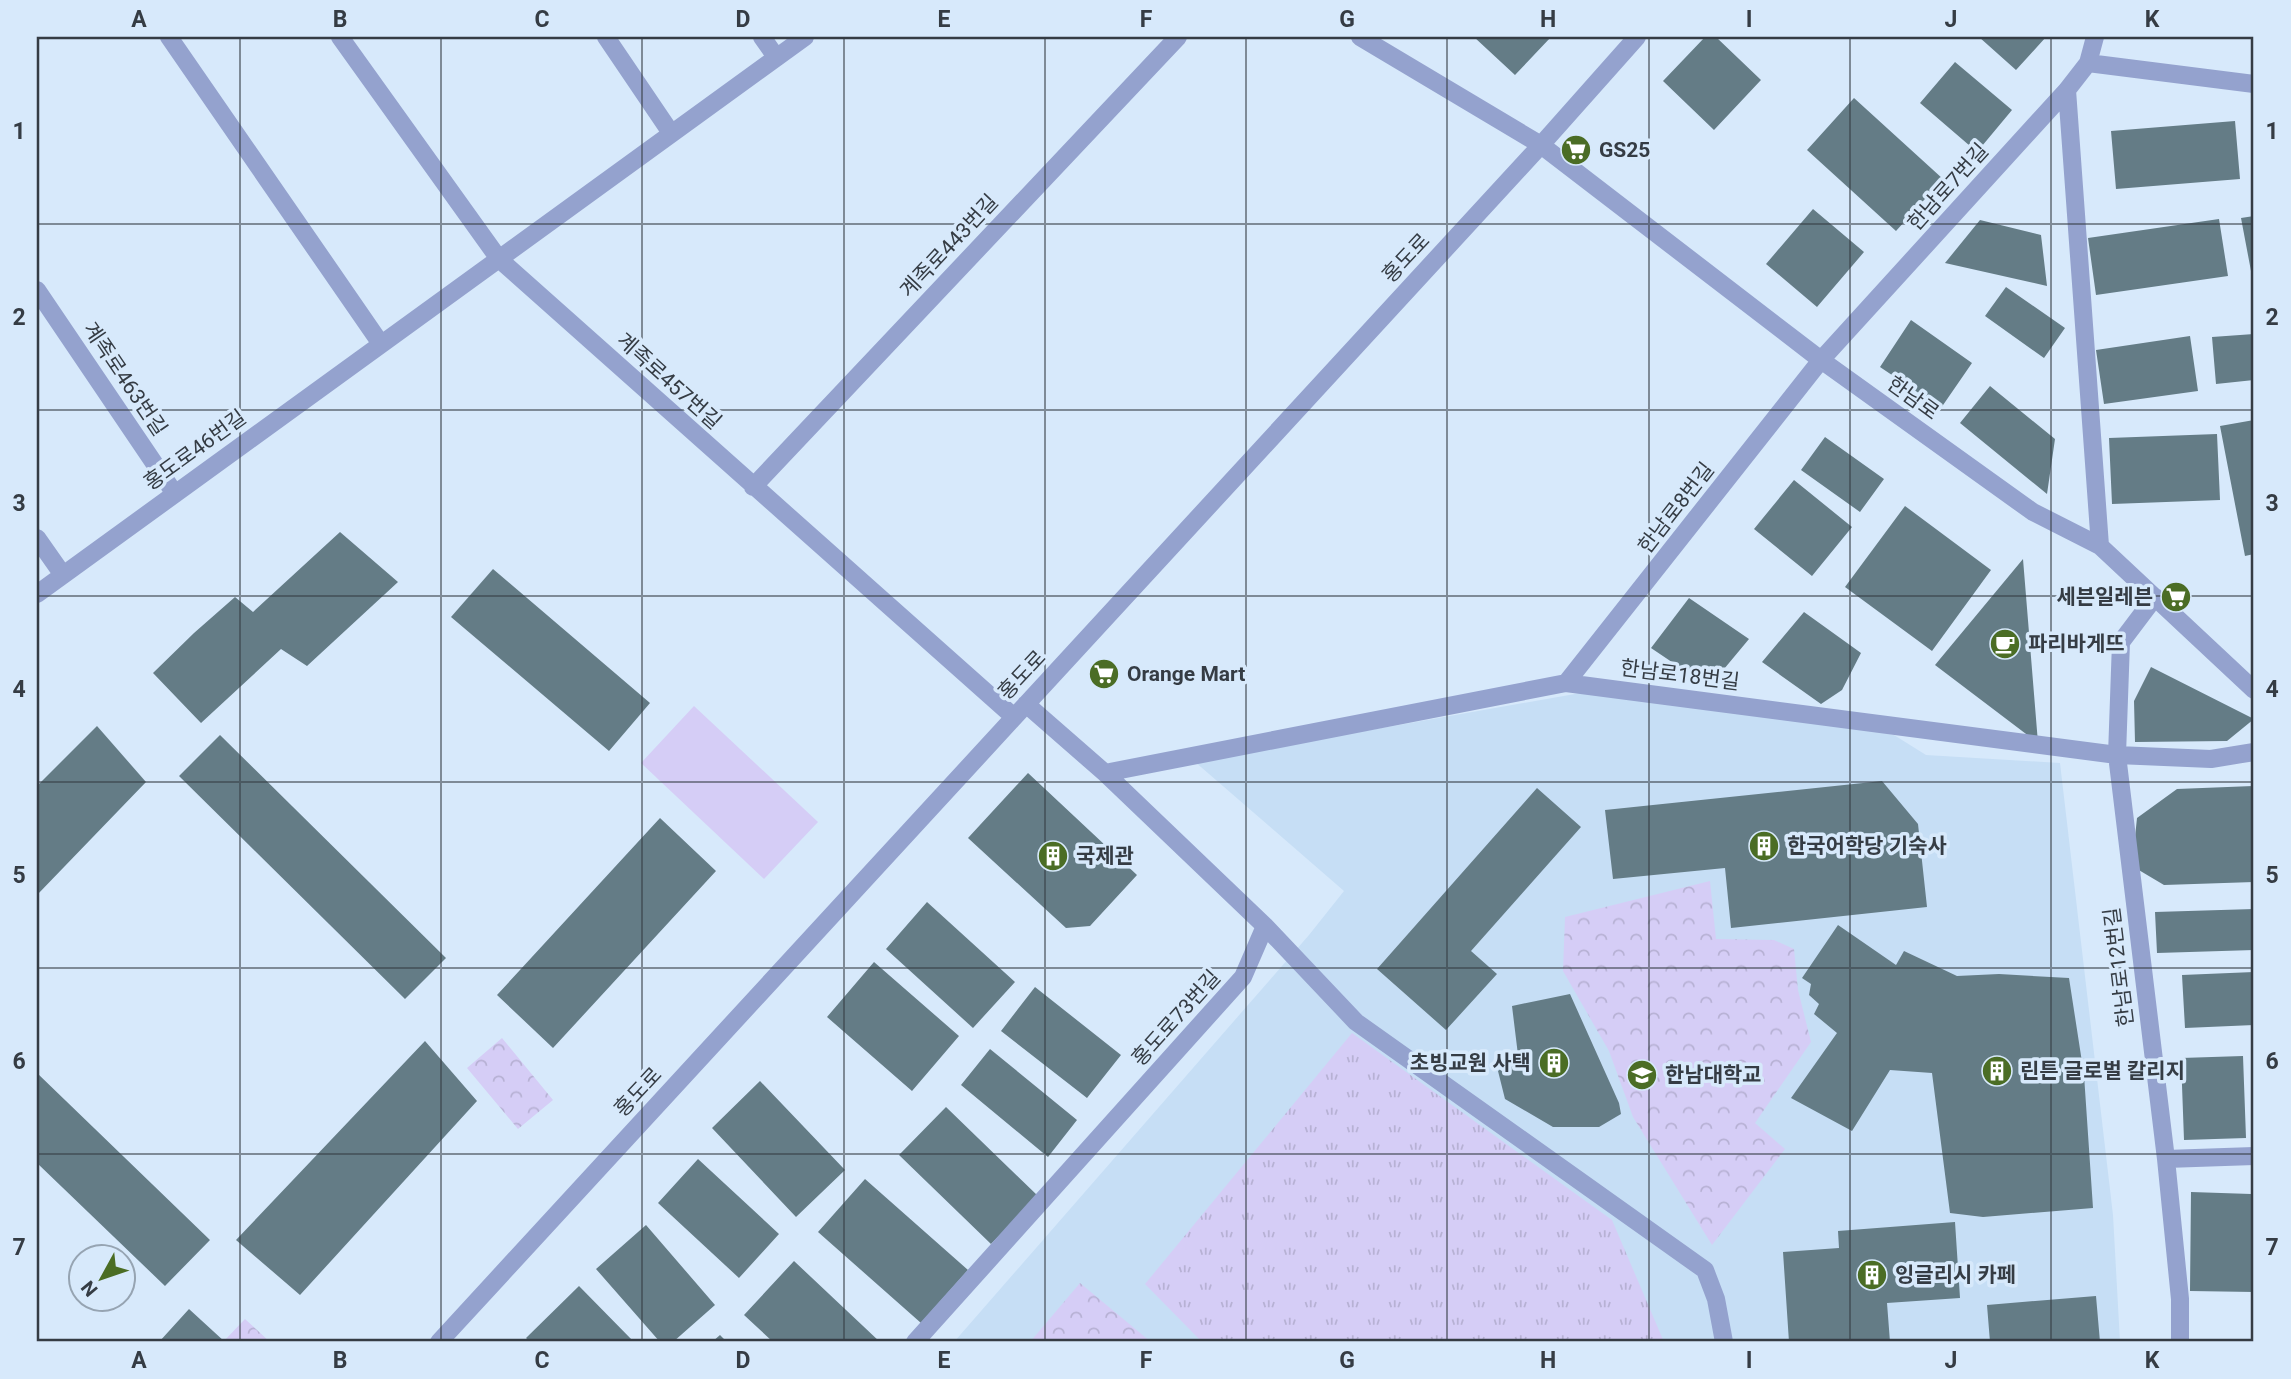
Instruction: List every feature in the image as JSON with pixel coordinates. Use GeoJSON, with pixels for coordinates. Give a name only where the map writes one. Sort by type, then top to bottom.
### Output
{"type":"FeatureCollection","features":[{"type":"Feature","properties":{"kind":"street"},"geometry":{"type":"LineString","coordinates":[[169,37],[381,344]]}},
{"type":"Feature","properties":{"kind":"street","name":"계족로457번길"},"geometry":{"type":"LineString","coordinates":[[340,37],[499,259],[753,487],[1020,711]]}},
{"type":"Feature","properties":{"kind":"street"},"geometry":{"type":"LineString","coordinates":[[606,37],[671,133]]}},
{"type":"Feature","properties":{"kind":"street"},"geometry":{"type":"LineString","coordinates":[[762,37],[776,57]]}},
{"type":"Feature","properties":{"kind":"street","name":"홍도로46번길"},"geometry":{"type":"LineString","coordinates":[[37,594],[805,37]]}},
{"type":"Feature","properties":{"kind":"street","name":"계족로443번길"},"geometry":{"type":"LineString","coordinates":[[753,487],[1178,37]]}},
{"type":"Feature","properties":{"kind":"street"},"geometry":{"type":"LineString","coordinates":[[1360,37],[1541,145]]}},
{"type":"Feature","properties":{"kind":"street","name":"홍도로"},"geometry":{"type":"LineString","coordinates":[[439,1342],[1541,145],[1637,37]]}},
{"type":"Feature","properties":{"kind":"street","name":"한남로7번길"},"geometry":{"type":"LineString","coordinates":[[1821,360],[2067,90],[2088,63],[2095,37]]}},
{"type":"Feature","properties":{"kind":"street"},"geometry":{"type":"LineString","coordinates":[[2088,63],[2254,85]]}},
{"type":"Feature","properties":{"kind":"street"},"geometry":{"type":"LineString","coordinates":[[2067,90],[2100,546]]}},
{"type":"Feature","properties":{"kind":"street","name":"한남로"},"geometry":{"type":"LineString","coordinates":[[1541,145],[1821,360],[2033,512],[2100,546],[2254,690]]}},
{"type":"Feature","properties":{"kind":"street","name":"계족로463번길"},"geometry":{"type":"LineString","coordinates":[[37,290],[175,494]]}},
{"type":"Feature","properties":{"kind":"street","name":"한남로8번길"},"geometry":{"type":"LineString","coordinates":[[1566,683],[1821,360]]}},
{"type":"Feature","properties":{"kind":"street"},"geometry":{"type":"LineString","coordinates":[[37,538],[63,575]]}},
{"type":"Feature","properties":{"kind":"street","name":"한남로12번길"},"geometry":{"type":"LineString","coordinates":[[2155,597],[2121,642],[2117,755],[2166,1158],[2180,1298],[2180,1342]]}},
{"type":"Feature","properties":{"kind":"street","name":"한남로18번길"},"geometry":{"type":"LineString","coordinates":[[1105,773],[1566,683],[2117,755],[2211,759],[2254,752]]}},
{"type":"Feature","properties":{"kind":"street"},"geometry":{"type":"LineString","coordinates":[[1020,711],[1105,773],[1265,926],[1356,1023],[1705,1270],[1716,1299],[1724,1342]]}},
{"type":"Feature","properties":{"kind":"street","name":"홍도로73번길"},"geometry":{"type":"LineString","coordinates":[[915,1342],[1243,978],[1265,926]]}},
{"type":"Feature","properties":{"kind":"street"},"geometry":{"type":"LineString","coordinates":[[2166,1158],[2254,1156]]}},
{"type":"Feature","properties":{"kind":"shaded area","name":"한남대학교"},"geometry":{"type":"Polygon","coordinates":[[[1592,691],[1817,720],[1894,735],[1926,755],[2060,763],[2113,1215],[2120,1342],[954,1342],[1309,935],[1344,891],[1194,761],[1592,691]]]}},
{"type":"Feature","properties":{"kind":"green space"},"geometry":{"type":"Polygon","coordinates":[[[694,706],[818,822],[764,879],[641,763],[694,706]]]}},
{"type":"Feature","properties":{"kind":"green space"},"geometry":{"type":"Polygon","coordinates":[[[1710,881],[1716,939],[1774,940],[1794,949],[1798,990],[1811,1042],[1755,1123],[1785,1149],[1712,1245],[1633,1117],[1609,1051],[1563,971],[1565,917],[1710,881]]]}},
{"type":"Feature","properties":{"kind":"green space"},"geometry":{"type":"Polygon","coordinates":[[[1352,1033],[1612,1220],[1664,1342],[1202,1342],[1145,1284],[1352,1033]]]}},
{"type":"Feature","properties":{"kind":"green space"},"geometry":{"type":"Polygon","coordinates":[[[502,1038],[553,1100],[518,1129],[467,1068],[502,1038]]]}},
{"type":"Feature","properties":{"kind":"green space"},"geometry":{"type":"Polygon","coordinates":[[[1080,1283],[1151,1342],[1030,1342],[1080,1283]]]}},
{"type":"Feature","properties":{"kind":"green space"},"geometry":{"type":"Polygon","coordinates":[[[245,1319],[270,1342],[223,1342],[245,1319]]]}},
{"type":"Feature","properties":{"kind":"building"},"geometry":{"type":"Polygon","coordinates":[[[1474,37],[1551,37],[1515,75],[1474,37]]]}},
{"type":"Feature","properties":{"kind":"building"},"geometry":{"type":"Polygon","coordinates":[[[1705,37],[1716,37],[1761,80],[1714,130],[1663,81],[1705,37]]]}},
{"type":"Feature","properties":{"kind":"building"},"geometry":{"type":"Polygon","coordinates":[[[1979,37],[2046,37],[2016,70],[1979,37]]]}},
{"type":"Feature","properties":{"kind":"building"},"geometry":{"type":"Polygon","coordinates":[[[1955,62],[2012,110],[1977,152],[1920,103],[1955,62]]]}},
{"type":"Feature","properties":{"kind":"building"},"geometry":{"type":"Polygon","coordinates":[[[1854,98],[1943,179],[1896,231],[1807,150],[1854,98]]]}},
{"type":"Feature","properties":{"kind":"building"},"geometry":{"type":"Polygon","coordinates":[[[2235,121],[2240,179],[2116,189],[2111,131],[2235,121]]]}},
{"type":"Feature","properties":{"kind":"building"},"geometry":{"type":"Polygon","coordinates":[[[1813,209],[1864,252],[1817,307],[1766,264],[1813,209]]]}},
{"type":"Feature","properties":{"kind":"building"},"geometry":{"type":"Polygon","coordinates":[[[2254,216],[2254,270],[2251,271],[2241,218],[2254,216]]]}},
{"type":"Feature","properties":{"kind":"building"},"geometry":{"type":"Polygon","coordinates":[[[2219,219],[2228,276],[2096,295],[2088,238],[2219,219]]]}},
{"type":"Feature","properties":{"kind":"building"},"geometry":{"type":"Polygon","coordinates":[[[1980,220],[2041,235],[2047,286],[1945,263],[1980,220]]]}},
{"type":"Feature","properties":{"kind":"building"},"geometry":{"type":"Polygon","coordinates":[[[2006,287],[2065,328],[2044,358],[1985,316],[2006,287]]]}},
{"type":"Feature","properties":{"kind":"building"},"geometry":{"type":"Polygon","coordinates":[[[1911,320],[1972,363],[1941,408],[1880,367],[1911,320]]]}},
{"type":"Feature","properties":{"kind":"building"},"geometry":{"type":"Polygon","coordinates":[[[2254,334],[2254,380],[2216,384],[2212,337],[2254,334]]]}},
{"type":"Feature","properties":{"kind":"building"},"geometry":{"type":"Polygon","coordinates":[[[2190,336],[2198,391],[2104,404],[2096,350],[2190,336]]]}},
{"type":"Feature","properties":{"kind":"building"},"geometry":{"type":"Polygon","coordinates":[[[1990,386],[2055,439],[2047,494],[1960,423],[1990,386]]]}},
{"type":"Feature","properties":{"kind":"building"},"geometry":{"type":"Polygon","coordinates":[[[2254,420],[2254,554],[2245,556],[2220,426],[2254,420]]]}},
{"type":"Feature","properties":{"kind":"building"},"geometry":{"type":"Polygon","coordinates":[[[2217,434],[2220,500],[2112,504],[2109,438],[2217,434]]]}},
{"type":"Feature","properties":{"kind":"building"},"geometry":{"type":"Polygon","coordinates":[[[1825,437],[1884,479],[1860,512],[1801,470],[1825,437]]]}},
{"type":"Feature","properties":{"kind":"building"},"geometry":{"type":"Polygon","coordinates":[[[1794,480],[1852,527],[1812,576],[1754,529],[1794,480]]]}},
{"type":"Feature","properties":{"kind":"building"},"geometry":{"type":"Polygon","coordinates":[[[1905,506],[1991,570],[1932,651],[1845,587],[1905,506]]]}},
{"type":"Feature","properties":{"kind":"building"},"geometry":{"type":"Polygon","coordinates":[[[340,532],[398,582],[307,666],[281,649],[201,723],[153,673],[235,597],[253,612],[340,532]]]}},
{"type":"Feature","properties":{"kind":"building"},"geometry":{"type":"Polygon","coordinates":[[[2023,559],[2038,743],[1935,665],[2023,559]]]}},
{"type":"Feature","properties":{"kind":"building"},"geometry":{"type":"Polygon","coordinates":[[[493,569],[650,703],[609,751],[451,617],[493,569]]]}},
{"type":"Feature","properties":{"kind":"building"},"geometry":{"type":"Polygon","coordinates":[[[1689,598],[1749,639],[1709,687],[1651,648],[1689,598]]]}},
{"type":"Feature","properties":{"kind":"building"},"geometry":{"type":"Polygon","coordinates":[[[1804,612],[1861,653],[1842,690],[1821,704],[1762,662],[1804,612]]]}},
{"type":"Feature","properties":{"kind":"building"},"geometry":{"type":"Polygon","coordinates":[[[2151,667],[2254,719],[2227,741],[2135,742],[2134,701],[2151,667]]]}},
{"type":"Feature","properties":{"kind":"building"},"geometry":{"type":"Polygon","coordinates":[[[97,726],[146,782],[37,895],[37,786],[97,726]]]}},
{"type":"Feature","properties":{"kind":"building"},"geometry":{"type":"Polygon","coordinates":[[[220,735],[446,958],[405,999],[179,776],[220,735]]]}},
{"type":"Feature","properties":{"kind":"building","name":"국제관"},"geometry":{"type":"Polygon","coordinates":[[[1028,773],[1137,875],[1090,926],[1066,928],[968,838],[1028,773]]]}},
{"type":"Feature","properties":{"kind":"building","name":"한국어학당 기숙사"},"geometry":{"type":"Polygon","coordinates":[[[1882,781],[1918,824],[1927,907],[1731,928],[1725,868],[1613,879],[1605,810],[1882,781]]]}},
{"type":"Feature","properties":{"kind":"building"},"geometry":{"type":"Polygon","coordinates":[[[2253,786],[2254,882],[2164,885],[2132,866],[2137,818],[2177,789],[2253,786]]]}},
{"type":"Feature","properties":{"kind":"building"},"geometry":{"type":"Polygon","coordinates":[[[1537,788],[1581,827],[1471,951],[1497,974],[1446,1030],[1377,969],[1537,788]]]}},
{"type":"Feature","properties":{"kind":"building"},"geometry":{"type":"Polygon","coordinates":[[[660,818],[716,871],[553,1048],[497,995],[660,818]]]}},
{"type":"Feature","properties":{"kind":"building"},"geometry":{"type":"Polygon","coordinates":[[[927,902],[1015,982],[973,1028],[886,949],[927,902]]]}},
{"type":"Feature","properties":{"kind":"building"},"geometry":{"type":"Polygon","coordinates":[[[2254,909],[2254,950],[2157,953],[2155,912],[2254,909]]]}},
{"type":"Feature","properties":{"kind":"building","name":"린튼 글로벌 칼리지"},"geometry":{"type":"Polygon","coordinates":[[[1838,925],[1896,965],[1904,951],[1957,976],[1999,974],[2069,978],[2084,1075],[2093,1208],[1983,1217],[1950,1213],[1932,1073],[1890,1070],[1852,1131],[1791,1098],[1837,1033],[1814,1014],[1819,1004],[1809,995],[1811,984],[1802,978],[1838,925]]]}},
{"type":"Feature","properties":{"kind":"building"},"geometry":{"type":"Polygon","coordinates":[[[874,962],[959,1036],[912,1091],[827,1017],[874,962]]]}},
{"type":"Feature","properties":{"kind":"building"},"geometry":{"type":"Polygon","coordinates":[[[2254,972],[2254,1025],[2185,1028],[2182,975],[2254,972]]]}},
{"type":"Feature","properties":{"kind":"building"},"geometry":{"type":"Polygon","coordinates":[[[1035,987],[1121,1055],[1087,1098],[1001,1031],[1035,987]]]}},
{"type":"Feature","properties":{"kind":"building","name":"초빙교원 사택"},"geometry":{"type":"Polygon","coordinates":[[[1570,994],[1619,1103],[1621,1114],[1599,1127],[1553,1127],[1505,1099],[1498,1071],[1518,1055],[1512,1006],[1570,994]]]}},
{"type":"Feature","properties":{"kind":"building"},"geometry":{"type":"Polygon","coordinates":[[[425,1041],[477,1101],[300,1295],[236,1240],[425,1041]]]}},
{"type":"Feature","properties":{"kind":"building"},"geometry":{"type":"Polygon","coordinates":[[[990,1049],[1077,1120],[1048,1157],[961,1085],[990,1049]]]}},
{"type":"Feature","properties":{"kind":"building"},"geometry":{"type":"Polygon","coordinates":[[[2243,1056],[2246,1138],[2184,1140],[2181,1058],[2243,1056]]]}},
{"type":"Feature","properties":{"kind":"building"},"geometry":{"type":"Polygon","coordinates":[[[37,1073],[210,1240],[165,1286],[136,1258],[136,1242],[119,1242],[37,1163],[37,1073]]]}},
{"type":"Feature","properties":{"kind":"building"},"geometry":{"type":"Polygon","coordinates":[[[760,1081],[845,1170],[796,1217],[712,1128],[760,1081]]]}},
{"type":"Feature","properties":{"kind":"building"},"geometry":{"type":"Polygon","coordinates":[[[946,1107],[1038,1196],[991,1244],[899,1155],[946,1107]]]}},
{"type":"Feature","properties":{"kind":"building"},"geometry":{"type":"Polygon","coordinates":[[[698,1159],[779,1234],[739,1278],[658,1203],[698,1159]]]}},
{"type":"Feature","properties":{"kind":"building"},"geometry":{"type":"Polygon","coordinates":[[[865,1179],[968,1270],[921,1323],[818,1232],[865,1179]]]}},
{"type":"Feature","properties":{"kind":"building"},"geometry":{"type":"Polygon","coordinates":[[[2191,1192],[2251,1194],[2254,1292],[2190,1291],[2191,1192]]]}},
{"type":"Feature","properties":{"kind":"building","name":"잉글리시 카페"},"geometry":{"type":"Polygon","coordinates":[[[1955,1222],[1960,1298],[1887,1303],[1890,1342],[1789,1342],[1783,1252],[1839,1248],[1838,1231],[1955,1222]]]}},
{"type":"Feature","properties":{"kind":"building"},"geometry":{"type":"Polygon","coordinates":[[[646,1225],[715,1305],[673,1342],[660,1342],[596,1269],[646,1225]]]}},
{"type":"Feature","properties":{"kind":"building"},"geometry":{"type":"Polygon","coordinates":[[[794,1261],[880,1342],[773,1342],[744,1315],[794,1261]]]}},
{"type":"Feature","properties":{"kind":"building"},"geometry":{"type":"Polygon","coordinates":[[[579,1286],[634,1342],[530,1342],[526,1338],[579,1286]]]}},
{"type":"Feature","properties":{"kind":"building","name":"잉글리시 카페"},"geometry":{"type":"Polygon","coordinates":[[[2096,1296],[2100,1342],[1990,1342],[1987,1305],[2096,1296]]]}},
{"type":"Feature","properties":{"kind":"building"},"geometry":{"type":"Polygon","coordinates":[[[189,1309],[225,1342],[159,1342],[189,1309]]]}},
{"type":"Feature","properties":{"kind":"building"},"geometry":{"type":"Polygon","coordinates":[[[720,1335],[727,1342],[712,1342],[720,1335]]]}},
{"type":"Feature","properties":{"kind":"place","name":"GS25"},"geometry":{"type":"Point","coordinates":[1576,150]}},
{"type":"Feature","properties":{"kind":"place","name":"세븐일레븐"},"geometry":{"type":"Point","coordinates":[2176,597]}},
{"type":"Feature","properties":{"kind":"place","name":"파리바게뜨"},"geometry":{"type":"Point","coordinates":[2005,644]}},
{"type":"Feature","properties":{"kind":"place","name":"Orange Mart"},"geometry":{"type":"Point","coordinates":[1104,674]}},
{"type":"Feature","properties":{"kind":"place","name":"한국어학당 기숙사"},"geometry":{"type":"Point","coordinates":[1764,846]}},
{"type":"Feature","properties":{"kind":"place","name":"국제관"},"geometry":{"type":"Point","coordinates":[1053,856]}},
{"type":"Feature","properties":{"kind":"place","name":"초빙교원 사택"},"geometry":{"type":"Point","coordinates":[1554,1063]}},
{"type":"Feature","properties":{"kind":"place","name":"린튼 글로벌 칼리지"},"geometry":{"type":"Point","coordinates":[1997,1071]}},
{"type":"Feature","properties":{"kind":"place","name":"한남대학교"},"geometry":{"type":"Point","coordinates":[1642,1075]}},
{"type":"Feature","properties":{"kind":"place","name":"잉글리시 카페"},"geometry":{"type":"Point","coordinates":[1872,1275]}}]}
